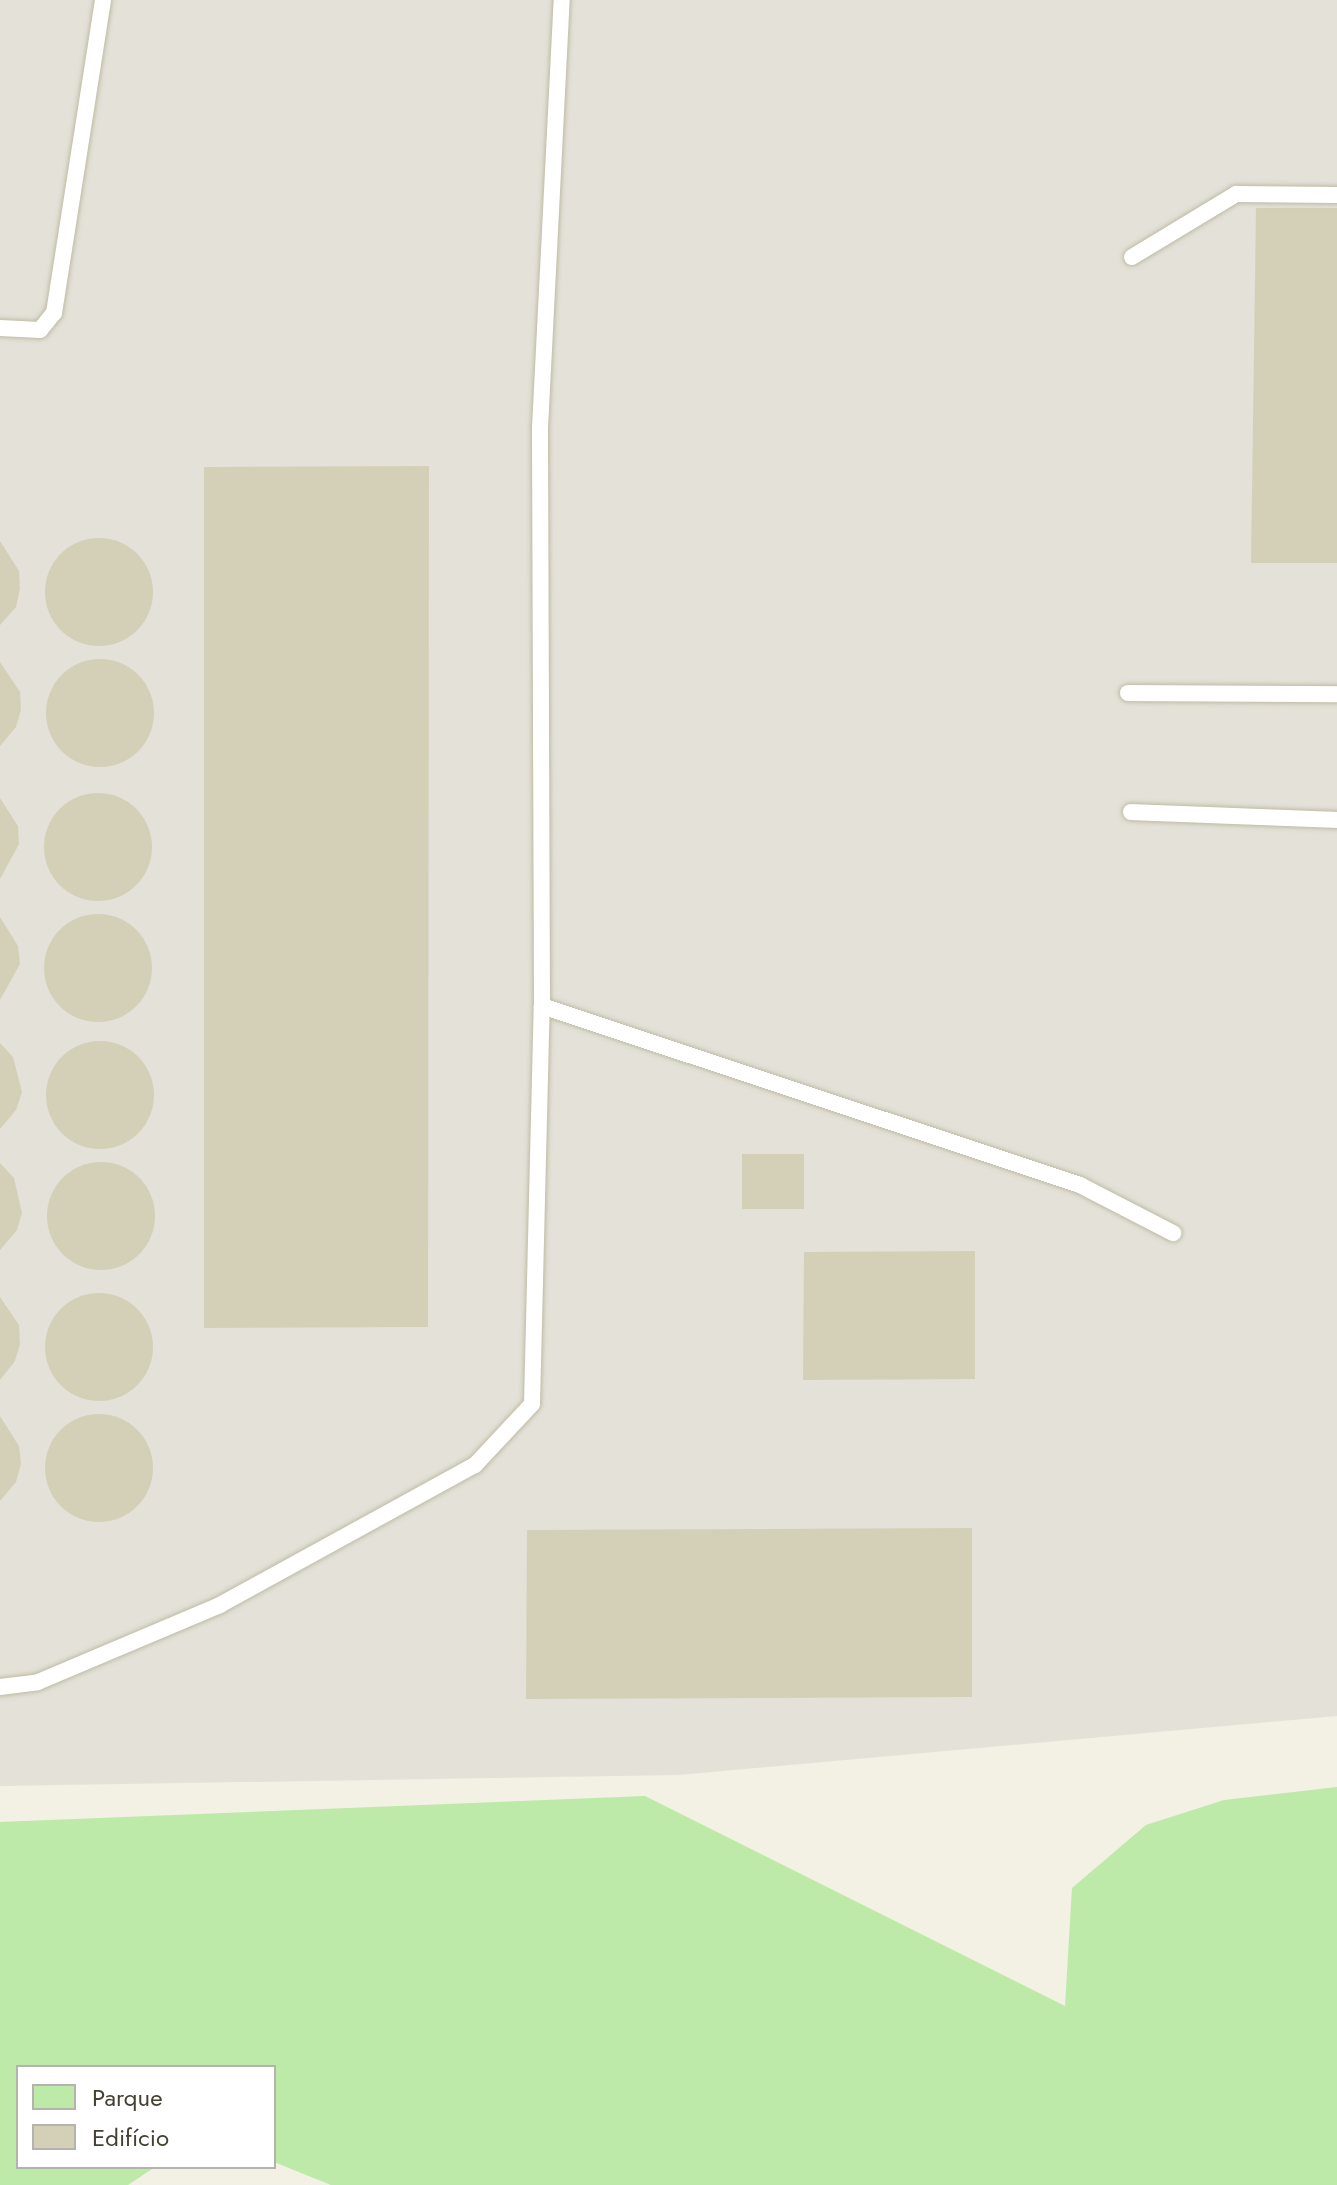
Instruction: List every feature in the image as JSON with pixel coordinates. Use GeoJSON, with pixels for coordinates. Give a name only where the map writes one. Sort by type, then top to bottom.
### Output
{"type":"FeatureCollection","features":[{"type":"Feature","properties":{"kind":"lane"},"geometry":{"type":"LineString","coordinates":[[0,328],[40,330],[54,313],[103,0]]}},
{"type":"Feature","properties":{"kind":"lane"},"geometry":{"type":"LineString","coordinates":[[0,1687],[38,1682],[220,1605],[475,1465],[532,1404],[542,1006],[540,428],[562,0]]}},
{"type":"Feature","properties":{"kind":"lane"},"geometry":{"type":"LineString","coordinates":[[1132,257],[1236,194],[1337,195]]}},
{"type":"Feature","properties":{"kind":"lane"},"geometry":{"type":"LineString","coordinates":[[1128,693],[1337,694]]}},
{"type":"Feature","properties":{"kind":"lane"},"geometry":{"type":"LineString","coordinates":[[1131,812],[1337,820]]}},
{"type":"Feature","properties":{"kind":"lane"},"geometry":{"type":"LineString","coordinates":[[542,1006],[1080,1185],[1173,1233]]}},
{"type":"Feature","properties":{"kind":"shaded area"},"geometry":{"type":"Polygon","coordinates":[[[0,0],[1337,0],[1337,1716],[678,1775],[0,1786],[0,0]]]}},
{"type":"Feature","properties":{"kind":"green space"},"geometry":{"type":"Polygon","coordinates":[[[1337,1787],[1337,2185],[331,2185],[276,2163],[276,2065],[16,2065],[16,2169],[152,2169],[128,2185],[0,2185],[0,1822],[645,1796],[1065,2006],[1072,1888],[1146,1825],[1224,1800],[1337,1787]]]}},
{"type":"Feature","properties":{"kind":"building"},"geometry":{"type":"Polygon","coordinates":[[[1256,208],[1337,208],[1337,563],[1251,563],[1256,208]]]}},
{"type":"Feature","properties":{"kind":"building"},"geometry":{"type":"Polygon","coordinates":[[[429,466],[428,1327],[204,1328],[204,467],[429,466]]]}},
{"type":"Feature","properties":{"kind":"building"},"geometry":{"type":"Polygon","coordinates":[[[99,538],[120,542],[137,554],[149,571],[153,592],[149,613],[137,630],[120,642],[99,646],[78,642],[61,630],[49,613],[45,592],[49,571],[61,554],[78,542],[99,538]]]}},
{"type":"Feature","properties":{"kind":"building"},"geometry":{"type":"Polygon","coordinates":[[[0,541],[19,571],[20,589],[16,607],[0,625],[0,541]]]}},
{"type":"Feature","properties":{"kind":"building"},"geometry":{"type":"Polygon","coordinates":[[[100,659],[121,663],[138,675],[150,692],[154,713],[150,734],[138,751],[121,763],[100,767],[79,763],[62,751],[50,734],[46,713],[50,692],[62,675],[79,663],[100,659]]]}},
{"type":"Feature","properties":{"kind":"building"},"geometry":{"type":"Polygon","coordinates":[[[0,662],[20,692],[21,710],[16,727],[0,746],[0,662]]]}},
{"type":"Feature","properties":{"kind":"building"},"geometry":{"type":"Polygon","coordinates":[[[98,793],[119,797],[136,809],[148,826],[152,847],[148,868],[136,885],[119,897],[98,901],[77,897],[60,885],[48,868],[44,847],[48,826],[60,809],[77,797],[98,793]]]}},
{"type":"Feature","properties":{"kind":"building"},"geometry":{"type":"Polygon","coordinates":[[[0,798],[18,826],[19,844],[0,879],[0,798]]]}},
{"type":"Feature","properties":{"kind":"building"},"geometry":{"type":"Polygon","coordinates":[[[98,914],[119,918],[136,930],[148,947],[152,968],[148,989],[136,1006],[119,1018],[98,1022],[77,1018],[60,1006],[48,989],[44,968],[48,947],[60,930],[77,918],[98,914]]]}},
{"type":"Feature","properties":{"kind":"building"},"geometry":{"type":"Polygon","coordinates":[[[0,917],[18,946],[20,964],[0,1000],[0,917]]]}},
{"type":"Feature","properties":{"kind":"building"},"geometry":{"type":"Polygon","coordinates":[[[100,1041],[121,1045],[138,1057],[150,1074],[154,1095],[150,1116],[138,1133],[121,1145],[100,1149],[79,1145],[62,1133],[50,1116],[46,1095],[50,1074],[62,1057],[79,1045],[100,1041]]]}},
{"type":"Feature","properties":{"kind":"building"},"geometry":{"type":"Polygon","coordinates":[[[0,1043],[13,1057],[22,1092],[16,1110],[0,1129],[0,1043]]]}},
{"type":"Feature","properties":{"kind":"building"},"geometry":{"type":"Polygon","coordinates":[[[742,1154],[804,1154],[804,1209],[742,1209],[742,1154]]]}},
{"type":"Feature","properties":{"kind":"building"},"geometry":{"type":"Polygon","coordinates":[[[101,1162],[122,1166],[139,1178],[151,1195],[155,1216],[151,1237],[139,1254],[122,1266],[101,1270],[80,1266],[63,1254],[51,1237],[47,1216],[51,1195],[63,1178],[80,1166],[101,1162]]]}},
{"type":"Feature","properties":{"kind":"building"},"geometry":{"type":"Polygon","coordinates":[[[0,1163],[14,1178],[22,1213],[17,1230],[0,1250],[0,1163]]]}},
{"type":"Feature","properties":{"kind":"building"},"geometry":{"type":"Polygon","coordinates":[[[975,1251],[975,1379],[803,1380],[804,1252],[975,1251]]]}},
{"type":"Feature","properties":{"kind":"building"},"geometry":{"type":"Polygon","coordinates":[[[99,1293],[120,1297],[137,1309],[149,1326],[153,1347],[149,1368],[137,1385],[120,1397],[99,1401],[78,1397],[61,1385],[49,1368],[45,1347],[49,1326],[61,1309],[78,1297],[99,1293]]]}},
{"type":"Feature","properties":{"kind":"building"},"geometry":{"type":"Polygon","coordinates":[[[0,1297],[19,1325],[20,1344],[15,1361],[0,1380],[0,1297]]]}},
{"type":"Feature","properties":{"kind":"building"},"geometry":{"type":"Polygon","coordinates":[[[99,1414],[120,1418],[137,1430],[149,1447],[153,1468],[149,1489],[137,1506],[120,1518],[99,1522],[78,1518],[61,1506],[49,1489],[45,1468],[49,1447],[61,1430],[78,1418],[99,1414]]]}},
{"type":"Feature","properties":{"kind":"building"},"geometry":{"type":"Polygon","coordinates":[[[0,1416],[19,1446],[21,1464],[16,1482],[0,1501],[0,1416]]]}},
{"type":"Feature","properties":{"kind":"building"},"geometry":{"type":"Polygon","coordinates":[[[972,1528],[972,1697],[526,1699],[527,1530],[972,1528]]]}}]}
